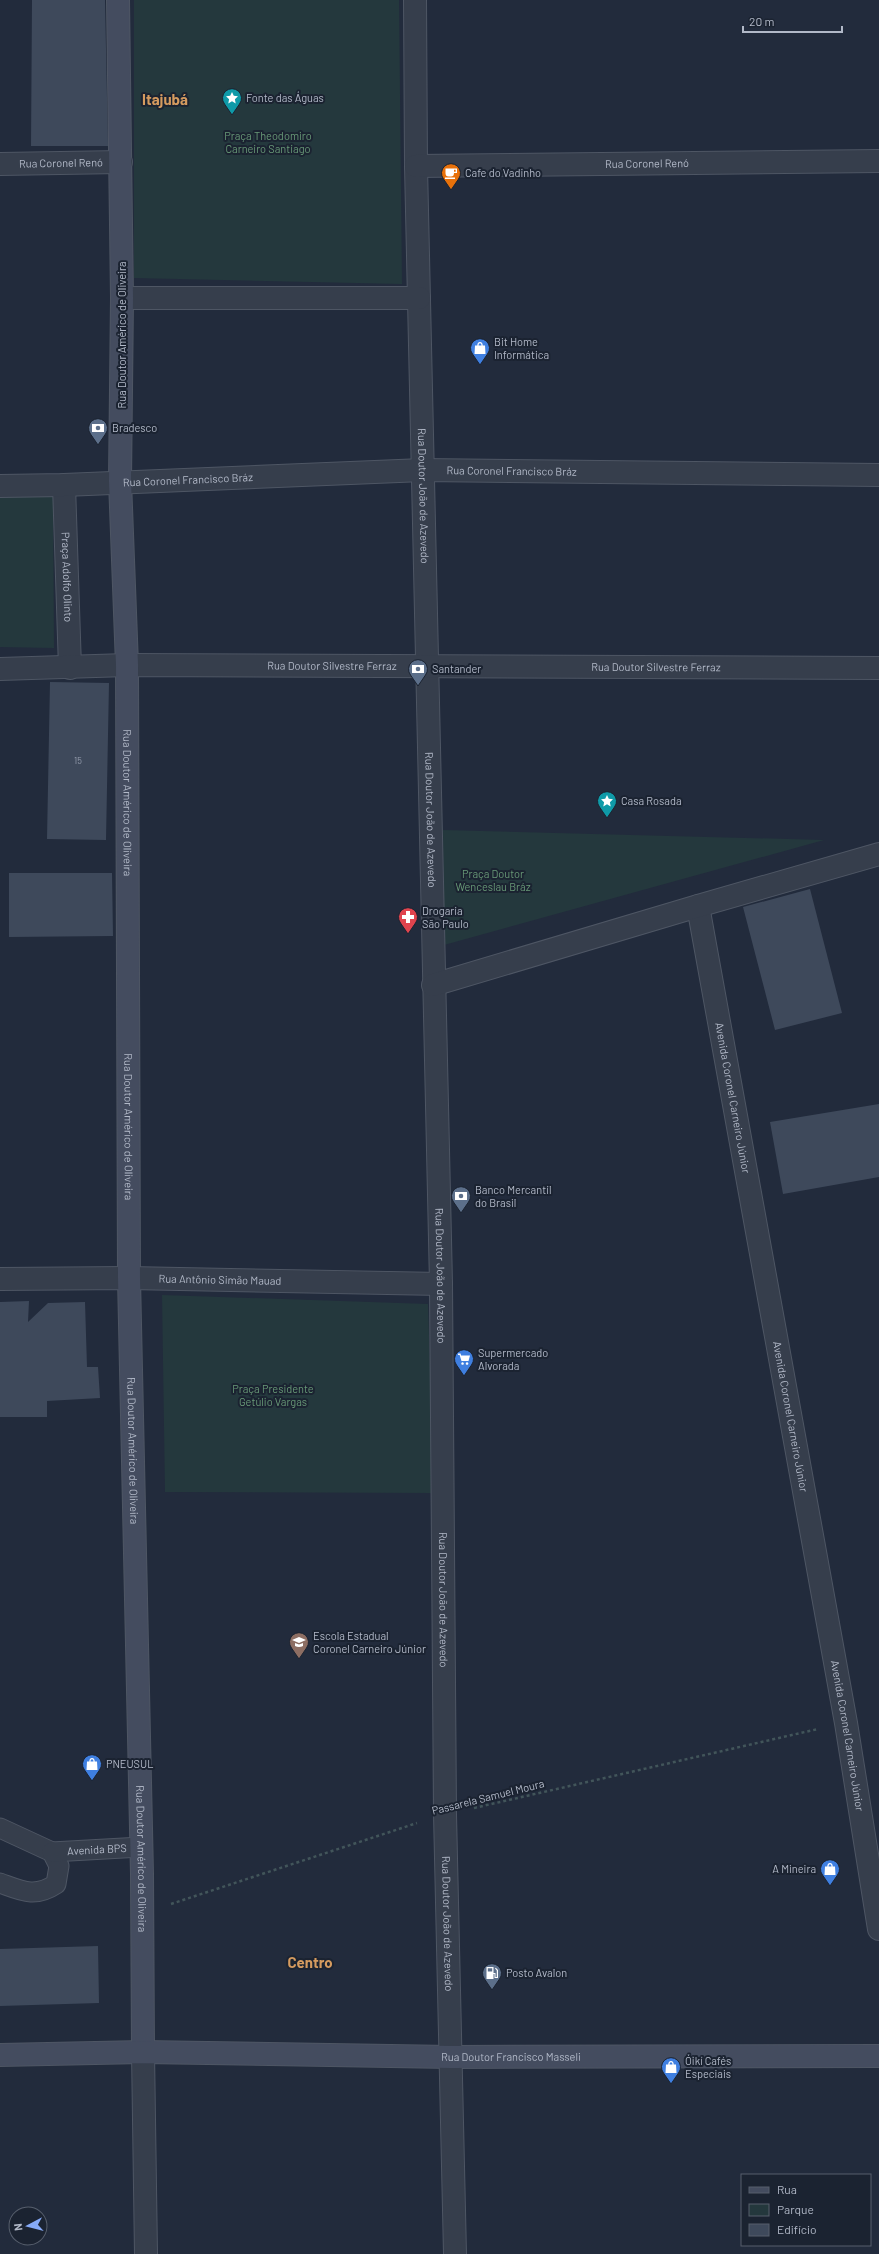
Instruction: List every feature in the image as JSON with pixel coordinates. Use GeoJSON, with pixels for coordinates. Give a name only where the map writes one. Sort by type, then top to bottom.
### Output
{"type":"FeatureCollection","features":[{"type":"Feature","properties":{"kind":"main road","name":"Rua Doutor Américo de Oliveira"},"geometry":{"type":"LineString","coordinates":[[118,0],[122,298],[120,481],[127,665],[129,1278],[141,1847],[143,2052]]}},
{"type":"Feature","properties":{"kind":"main road","name":"Rua Doutor Francisco Masseli"},"geometry":{"type":"LineString","coordinates":[[0,2055],[143,2052],[451,2057],[879,2056]]}},
{"type":"Feature","properties":{"kind":"street"},"geometry":{"type":"LineString","coordinates":[[122,298],[419,298],[416,166],[415,0]]}},
{"type":"Feature","properties":{"kind":"street","name":"Rua Coronel Renó"},"geometry":{"type":"LineString","coordinates":[[0,164],[121,162]]}},
{"type":"Feature","properties":{"kind":"street","name":"Rua Coronel Renó"},"geometry":{"type":"LineString","coordinates":[[416,166],[879,162]]}},
{"type":"Feature","properties":{"kind":"street","name":"Rua Doutor João de Azevedo"},"geometry":{"type":"LineString","coordinates":[[419,298],[433,985],[441,1284],[445,1814],[455,2254]]}},
{"type":"Feature","properties":{"kind":"street","name":"Rua Coronel Francisco Bráz"},"geometry":{"type":"LineString","coordinates":[[0,486],[64,485],[120,481],[423,470],[879,475]]}},
{"type":"Feature","properties":{"kind":"street","name":"Praça Adolfo Olinto"},"geometry":{"type":"LineString","coordinates":[[64,485],[70,668]]}},
{"type":"Feature","properties":{"kind":"street","name":"Rua Doutor Silvestre Ferraz"},"geometry":{"type":"LineString","coordinates":[[0,669],[70,668],[127,665],[879,668]]}},
{"type":"Feature","properties":{"kind":"street"},"geometry":{"type":"LineString","coordinates":[[433,985],[879,854]]}},
{"type":"Feature","properties":{"kind":"street","name":"Avenida Coronel Carneiro Júnior"},"geometry":{"type":"LineString","coordinates":[[698,906],[846,1723],[879,1929]]}},
{"type":"Feature","properties":{"kind":"street","name":"Rua Antônio Simão Mauad"},"geometry":{"type":"LineString","coordinates":[[0,1279],[129,1278],[441,1284]]}},
{"type":"Feature","properties":{"kind":"street","name":"Rua Doutor Américo de Oliveira"},"geometry":{"type":"LineString","coordinates":[[143,2052],[146,2254]]}},
{"type":"Feature","properties":{"kind":"lane","name":"Avenida BPS"},"geometry":{"type":"LineString","coordinates":[[0,1828],[52,1852],[141,1847]]}},
{"type":"Feature","properties":{"kind":"lane","name":"Avenida BPS"},"geometry":{"type":"LineString","coordinates":[[0,1883],[29,1893],[46,1890],[56,1884],[59,1866],[52,1852]]}},
{"type":"Feature","properties":{"kind":"path","name":"Passarela Samuel Moura"},"geometry":{"type":"LineString","coordinates":[[142,1914],[445,1814],[846,1723]]}},
{"type":"Feature","properties":{"kind":"green space","name":"Praça Theodomiro Carneiro Santiago"},"geometry":{"type":"Polygon","coordinates":[[[134,0],[399,0],[402,284],[134,278],[134,0]]]}},
{"type":"Feature","properties":{"kind":"green space"},"geometry":{"type":"Polygon","coordinates":[[[53,496],[54,648],[0,647],[0,497],[53,496]]]}},
{"type":"Feature","properties":{"kind":"green space","name":"Praça Doutor Wenceslau Bráz"},"geometry":{"type":"Polygon","coordinates":[[[443,830],[824,840],[444,945],[443,830]]]}},
{"type":"Feature","properties":{"kind":"green space","name":"Praça Presidente Getúlio Vargas"},"geometry":{"type":"Polygon","coordinates":[[[162,1295],[428,1304],[434,1493],[165,1492],[162,1295]]]}},
{"type":"Feature","properties":{"kind":"building"},"geometry":{"type":"Polygon","coordinates":[[[32,0],[105,0],[108,146],[31,146],[32,0]]]}},
{"type":"Feature","properties":{"kind":"building"},"geometry":{"type":"Polygon","coordinates":[[[50,682],[109,683],[106,840],[47,839],[50,682]]]}},
{"type":"Feature","properties":{"kind":"building"},"geometry":{"type":"Polygon","coordinates":[[[9,873],[112,873],[113,936],[9,937],[9,873]]]}},
{"type":"Feature","properties":{"kind":"building"},"geometry":{"type":"Polygon","coordinates":[[[810,889],[842,1013],[775,1030],[743,907],[810,889]]]}},
{"type":"Feature","properties":{"kind":"building"},"geometry":{"type":"Polygon","coordinates":[[[879,1104],[879,1177],[783,1194],[770,1122],[879,1104]]]}},
{"type":"Feature","properties":{"kind":"building"},"geometry":{"type":"Polygon","coordinates":[[[29,1301],[28,1322],[48,1303],[85,1302],[87,1367],[98,1367],[100,1398],[47,1401],[47,1417],[0,1417],[0,1302],[29,1301]]]}},
{"type":"Feature","properties":{"kind":"building"},"geometry":{"type":"Polygon","coordinates":[[[98,1946],[99,2003],[0,2006],[0,1949],[98,1946]]]}},
{"type":"Feature","properties":{"kind":"place","name":"Fonte das Águas"},"geometry":{"type":"Point","coordinates":[232,115]}},
{"type":"Feature","properties":{"kind":"place","name":"Cafe do Vadinho"},"geometry":{"type":"Point","coordinates":[451,190]}},
{"type":"Feature","properties":{"kind":"place","name":"Bit Home Informática"},"geometry":{"type":"Point","coordinates":[480,365]}},
{"type":"Feature","properties":{"kind":"place","name":"Bradesco"},"geometry":{"type":"Point","coordinates":[98,445]}},
{"type":"Feature","properties":{"kind":"place","name":"Santander"},"geometry":{"type":"Point","coordinates":[418,686]}},
{"type":"Feature","properties":{"kind":"place","name":"Casa Rosada"},"geometry":{"type":"Point","coordinates":[607,818]}},
{"type":"Feature","properties":{"kind":"place","name":"Drogaria São Paulo"},"geometry":{"type":"Point","coordinates":[408,934]}},
{"type":"Feature","properties":{"kind":"place","name":"Banco Mercantil do Brasil"},"geometry":{"type":"Point","coordinates":[461,1213]}},
{"type":"Feature","properties":{"kind":"place","name":"Supermercado Alvorada"},"geometry":{"type":"Point","coordinates":[464,1376]}},
{"type":"Feature","properties":{"kind":"place","name":"Escola Estadual Coronel Carneiro Júnior"},"geometry":{"type":"Point","coordinates":[299,1659]}},
{"type":"Feature","properties":{"kind":"place","name":"PNEUSUL"},"geometry":{"type":"Point","coordinates":[92,1781]}},
{"type":"Feature","properties":{"kind":"place","name":"A Mineira"},"geometry":{"type":"Point","coordinates":[830,1886]}},
{"type":"Feature","properties":{"kind":"place","name":"Posto Avalon"},"geometry":{"type":"Point","coordinates":[492,1990]}},
{"type":"Feature","properties":{"kind":"place","name":"Óikí Cafés Especiais"},"geometry":{"type":"Point","coordinates":[671,2084]}},
{"type":"Feature","properties":{"kind":"district","name":"Itajubá"},"geometry":{"type":"Point","coordinates":[165,100]}},
{"type":"Feature","properties":{"kind":"district","name":"Centro"},"geometry":{"type":"Point","coordinates":[310,1963]}}]}
